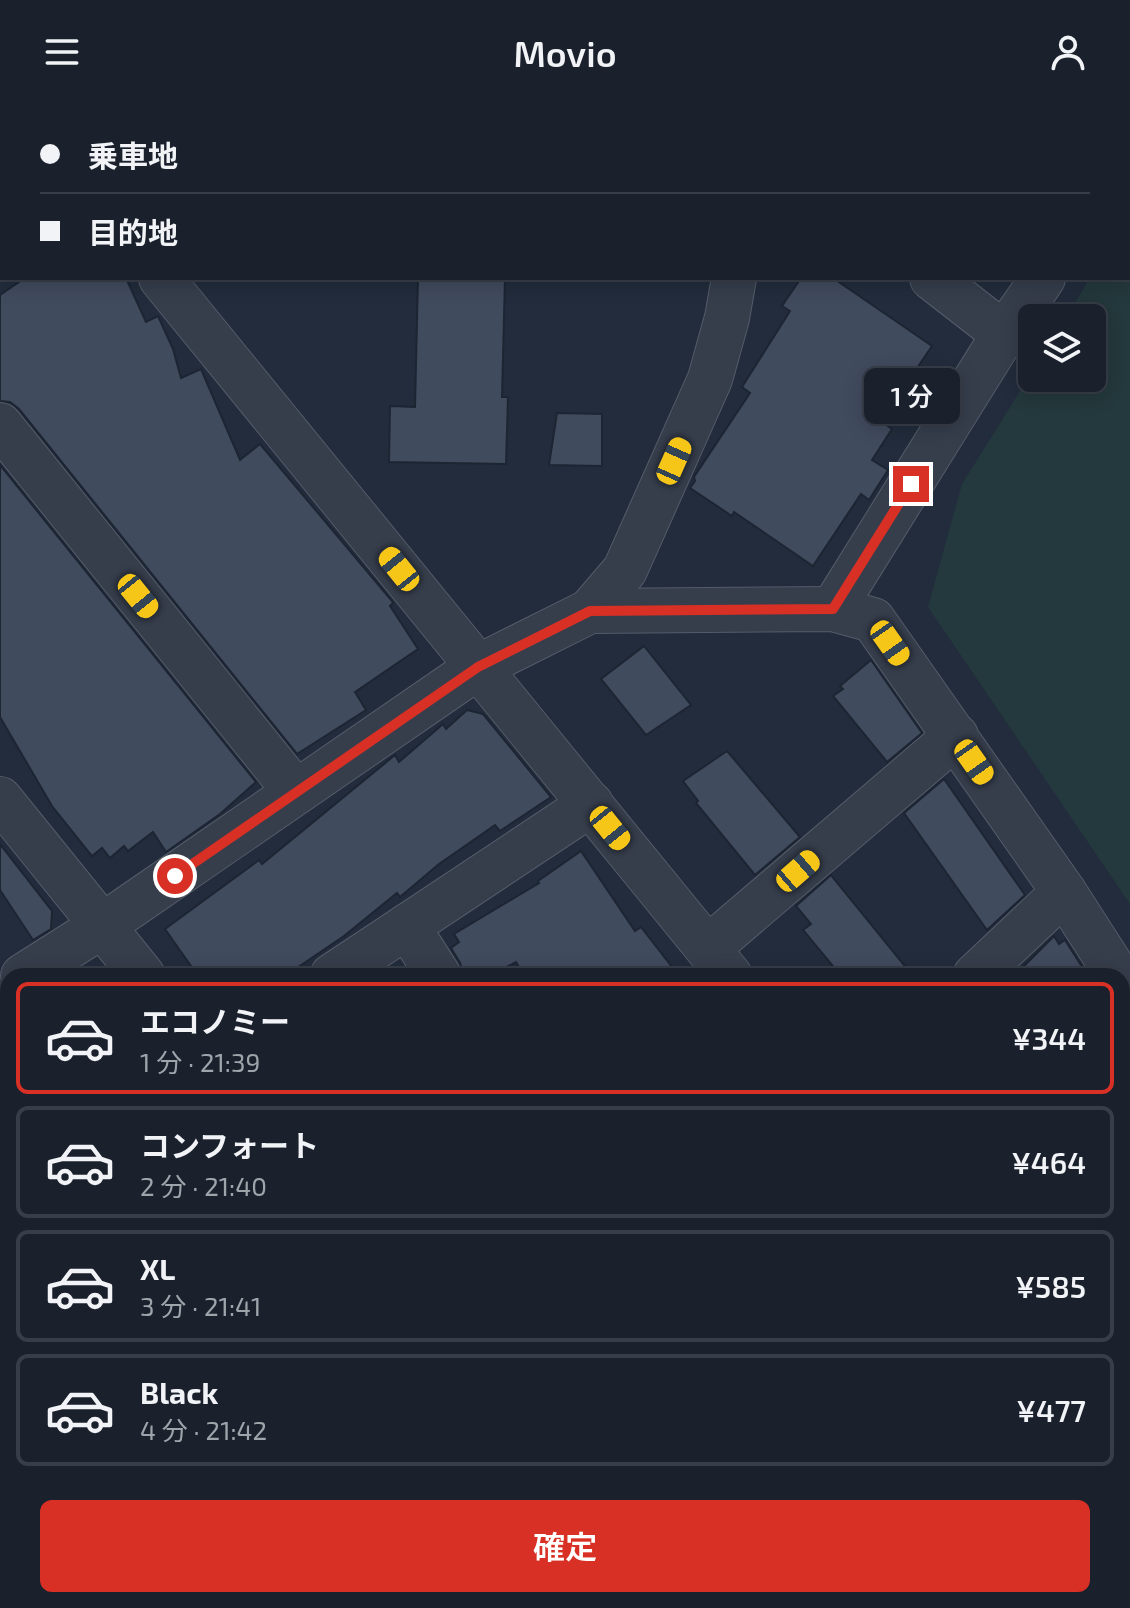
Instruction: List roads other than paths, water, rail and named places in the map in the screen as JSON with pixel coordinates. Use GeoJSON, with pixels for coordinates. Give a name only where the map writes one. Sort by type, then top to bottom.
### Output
{"type":"FeatureCollection","features":[{"type":"Feature","properties":{"kind":"street"},"geometry":{"type":"LineString","coordinates":[[163,280],[719,962],[956,736]]}},
{"type":"Feature","properties":{"kind":"street"},"geometry":{"type":"LineString","coordinates":[[36,968],[102,926],[478,667],[590,611],[625,570],[710,379],[734,280]]}},
{"type":"Feature","properties":{"kind":"street"},"geometry":{"type":"LineString","coordinates":[[935,280],[1004,334]]}},
{"type":"Feature","properties":{"kind":"street"},"geometry":{"type":"LineString","coordinates":[[833,609],[1004,334],[1042,280]]}},
{"type":"Feature","properties":{"kind":"street"},"geometry":{"type":"LineString","coordinates":[[0,425],[296,792]]}},
{"type":"Feature","properties":{"kind":"street"},"geometry":{"type":"LineString","coordinates":[[590,611],[833,609],[873,620],[1064,892],[1113,968]]}},
{"type":"Feature","properties":{"kind":"street"},"geometry":{"type":"LineString","coordinates":[[0,799],[136,968]]}},
{"type":"Feature","properties":{"kind":"street"},"geometry":{"type":"LineString","coordinates":[[344,968],[591,804]]}},
{"type":"Feature","properties":{"kind":"street"},"geometry":{"type":"LineString","coordinates":[[983,968],[1064,892]]}},
{"type":"Feature","properties":{"kind":"street"},"geometry":{"type":"LineString","coordinates":[[407,926],[434,968]]}}]}
